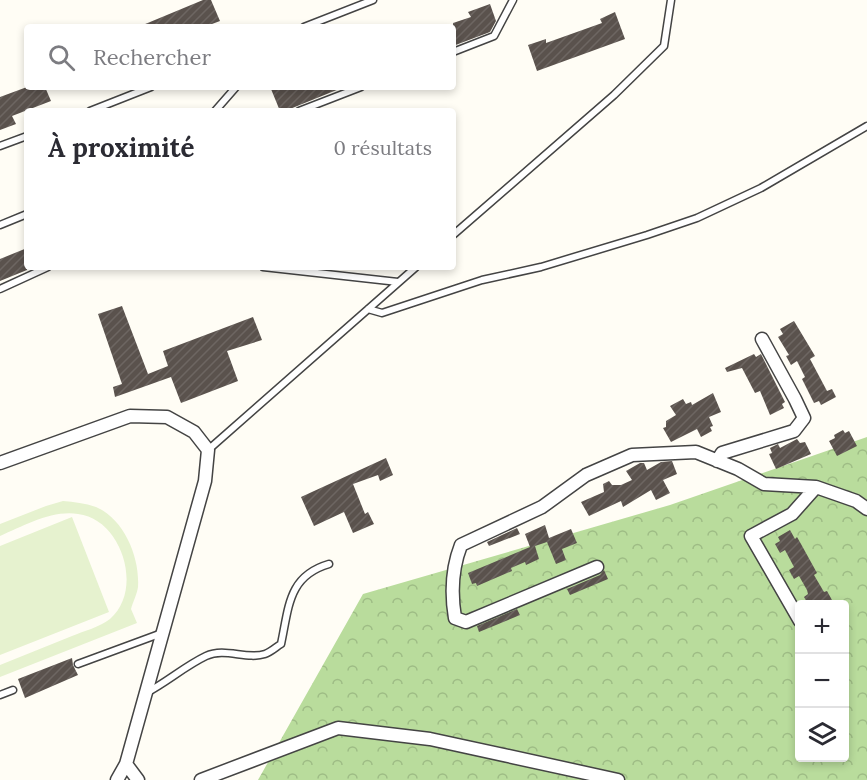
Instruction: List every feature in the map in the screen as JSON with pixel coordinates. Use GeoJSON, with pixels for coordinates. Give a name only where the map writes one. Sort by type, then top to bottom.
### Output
{"type":"FeatureCollection","features":[{"type":"Feature","properties":{"kind":"street"},"geometry":{"type":"LineString","coordinates":[[717,461],[722,453],[794,430],[804,418],[762,339]]}},
{"type":"Feature","properties":{"kind":"street"},"geometry":{"type":"LineString","coordinates":[[0,464],[130,416],[167,417],[194,432],[208,450],[205,481],[126,764],[117,780]]}},
{"type":"Feature","properties":{"kind":"street"},"geometry":{"type":"LineString","coordinates":[[597,567],[466,622],[455,618],[452,599],[456,557],[461,545],[542,507],[586,475],[632,455],[696,452],[738,469],[764,484],[816,487],[856,501],[867,509]]}},
{"type":"Feature","properties":{"kind":"street"},"geometry":{"type":"LineString","coordinates":[[795,612],[751,536],[792,513],[816,487]]}},
{"type":"Feature","properties":{"kind":"street"},"geometry":{"type":"LineString","coordinates":[[201,780],[338,728],[430,739],[618,780]]}},
{"type":"Feature","properties":{"kind":"street"},"geometry":{"type":"LineString","coordinates":[[126,764],[138,780]]}},
{"type":"Feature","properties":{"kind":"lane"},"geometry":{"type":"LineString","coordinates":[[312,24],[373,0]]}},
{"type":"Feature","properties":{"kind":"lane"},"geometry":{"type":"LineString","coordinates":[[456,51],[494,36],[513,0]]}},
{"type":"Feature","properties":{"kind":"lane"},"geometry":{"type":"LineString","coordinates":[[456,230],[614,95],[664,46],[671,0]]}},
{"type":"Feature","properties":{"kind":"lane"},"geometry":{"type":"LineString","coordinates":[[98,108],[143,90]]}},
{"type":"Feature","properties":{"kind":"lane"},"geometry":{"type":"LineString","coordinates":[[218,108],[233,90]]}},
{"type":"Feature","properties":{"kind":"lane"},"geometry":{"type":"LineString","coordinates":[[306,108],[354,90]]}},
{"type":"Feature","properties":{"kind":"lane"},"geometry":{"type":"LineString","coordinates":[[368,309],[382,313],[482,280],[541,267],[646,236],[697,218],[760,188],[867,126]]}},
{"type":"Feature","properties":{"kind":"lane"},"geometry":{"type":"LineString","coordinates":[[0,146],[24,137]]}},
{"type":"Feature","properties":{"kind":"lane"},"geometry":{"type":"LineString","coordinates":[[0,225],[24,215]]}},
{"type":"Feature","properties":{"kind":"lane"},"geometry":{"type":"LineString","coordinates":[[0,289],[41,270]]}},
{"type":"Feature","properties":{"kind":"lane"},"geometry":{"type":"LineString","coordinates":[[290,270],[398,282]]}},
{"type":"Feature","properties":{"kind":"lane"},"geometry":{"type":"LineString","coordinates":[[208,450],[412,270]]}},
{"type":"Feature","properties":{"kind":"lane"},"geometry":{"type":"LineString","coordinates":[[145,693],[164,684],[207,656],[226,652],[254,656],[268,654],[281,644],[292,594],[303,577],[314,569],[329,564]]}},
{"type":"Feature","properties":{"kind":"lane"},"geometry":{"type":"LineString","coordinates":[[78,664],[162,633]]}},
{"type":"Feature","properties":{"kind":"lane"},"geometry":{"type":"LineString","coordinates":[[0,695],[13,690]]}},
{"type":"Feature","properties":{"kind":"green space"},"geometry":{"type":"Polygon","coordinates":[[[867,437],[867,780],[258,780],[363,594],[670,505],[867,437]]]}},
{"type":"Feature","properties":{"kind":"green space"},"geometry":{"type":"Polygon","coordinates":[[[63,501],[96,507],[115,520],[122,530],[133,552],[138,575],[137,592],[131,609],[137,623],[0,677],[0,665],[110,619],[120,606],[126,591],[123,558],[116,542],[106,528],[93,519],[78,514],[58,514],[0,536],[0,524],[63,501]]]}},
{"type":"Feature","properties":{"kind":"green space"},"geometry":{"type":"Polygon","coordinates":[[[72,517],[109,612],[0,655],[0,546],[72,517]]]}},
{"type":"Feature","properties":{"kind":"building"},"geometry":{"type":"Polygon","coordinates":[[[203,0],[211,0],[220,21],[212,24],[145,24],[203,0]]]}},
{"type":"Feature","properties":{"kind":"building"},"geometry":{"type":"Polygon","coordinates":[[[490,4],[496,21],[490,32],[456,45],[456,24],[453,23],[471,17],[468,12],[490,4]]]}},
{"type":"Feature","properties":{"kind":"building"},"geometry":{"type":"Polygon","coordinates":[[[615,12],[625,39],[537,71],[528,45],[546,39],[546,43],[602,23],[600,19],[615,12]]]}},
{"type":"Feature","properties":{"kind":"building"},"geometry":{"type":"Polygon","coordinates":[[[24,88],[24,90],[46,90],[51,101],[33,108],[24,108],[24,111],[12,116],[16,124],[0,130],[0,97],[24,88]]]}},
{"type":"Feature","properties":{"kind":"building"},"geometry":{"type":"Polygon","coordinates":[[[271,90],[337,90],[292,108],[279,108],[271,90]]]}},
{"type":"Feature","properties":{"kind":"building"},"geometry":{"type":"Polygon","coordinates":[[[24,249],[24,270],[27,270],[0,281],[0,259],[24,249]]]}},
{"type":"Feature","properties":{"kind":"building"},"geometry":{"type":"Polygon","coordinates":[[[122,306],[148,374],[168,366],[163,351],[253,317],[262,340],[227,351],[238,381],[181,403],[171,377],[115,397],[113,387],[122,384],[98,314],[122,306]]]}},
{"type":"Feature","properties":{"kind":"building"},"geometry":{"type":"Polygon","coordinates":[[[794,321],[815,356],[810,359],[827,391],[832,389],[836,397],[821,405],[819,401],[814,403],[802,379],[805,377],[797,361],[791,365],[786,356],[789,355],[778,337],[783,334],[780,329],[794,321]]]}},
{"type":"Feature","properties":{"kind":"building"},"geometry":{"type":"Polygon","coordinates":[[[754,354],[756,357],[761,354],[785,402],[782,404],[784,408],[770,415],[760,391],[755,393],[742,368],[727,372],[725,368],[754,354]]]}},
{"type":"Feature","properties":{"kind":"building"},"geometry":{"type":"Polygon","coordinates":[[[713,393],[721,412],[709,417],[713,426],[710,427],[712,431],[701,437],[697,429],[671,442],[663,428],[666,427],[666,421],[676,415],[670,406],[683,399],[686,404],[691,402],[692,405],[713,393]]]}},
{"type":"Feature","properties":{"kind":"building"},"geometry":{"type":"Polygon","coordinates":[[[843,430],[845,433],[849,431],[857,446],[837,456],[829,441],[843,430]]]}},
{"type":"Feature","properties":{"kind":"building"},"geometry":{"type":"Polygon","coordinates":[[[797,439],[800,443],[805,442],[811,454],[776,469],[769,454],[772,453],[770,448],[778,444],[780,448],[797,439]]]}},
{"type":"Feature","properties":{"kind":"building"},"geometry":{"type":"Polygon","coordinates":[[[386,458],[393,475],[380,481],[378,475],[353,484],[365,514],[368,512],[374,524],[353,533],[344,512],[314,526],[301,497],[386,458]]]}},
{"type":"Feature","properties":{"kind":"building"},"geometry":{"type":"Polygon","coordinates":[[[672,461],[677,474],[663,480],[670,493],[656,500],[651,490],[623,507],[621,501],[589,516],[581,502],[604,492],[603,484],[609,481],[612,485],[621,485],[632,480],[626,471],[640,463],[644,463],[647,470],[661,462],[672,461]]]}},
{"type":"Feature","properties":{"kind":"building"},"geometry":{"type":"Polygon","coordinates":[[[545,525],[549,538],[571,529],[577,543],[562,549],[566,560],[556,564],[547,542],[535,546],[539,559],[511,568],[512,571],[477,586],[476,583],[472,584],[468,573],[530,547],[525,534],[545,525]]]}},
{"type":"Feature","properties":{"kind":"building"},"geometry":{"type":"Polygon","coordinates":[[[517,528],[520,534],[489,546],[487,542],[517,528]]]}},
{"type":"Feature","properties":{"kind":"building"},"geometry":{"type":"Polygon","coordinates":[[[790,530],[795,539],[797,537],[817,573],[814,575],[824,592],[827,591],[832,600],[806,600],[804,597],[808,594],[807,590],[799,576],[794,579],[789,570],[794,567],[785,550],[780,553],[775,544],[780,541],[778,537],[790,530]]]}},
{"type":"Feature","properties":{"kind":"building"},"geometry":{"type":"Polygon","coordinates":[[[604,570],[608,579],[570,595],[567,589],[600,575],[604,570]]]}},
{"type":"Feature","properties":{"kind":"building"},"geometry":{"type":"Polygon","coordinates":[[[517,609],[520,615],[479,632],[477,626],[517,609]]]}},
{"type":"Feature","properties":{"kind":"building"},"geometry":{"type":"Polygon","coordinates":[[[72,658],[78,675],[25,698],[18,679],[72,658]]]}}]}
